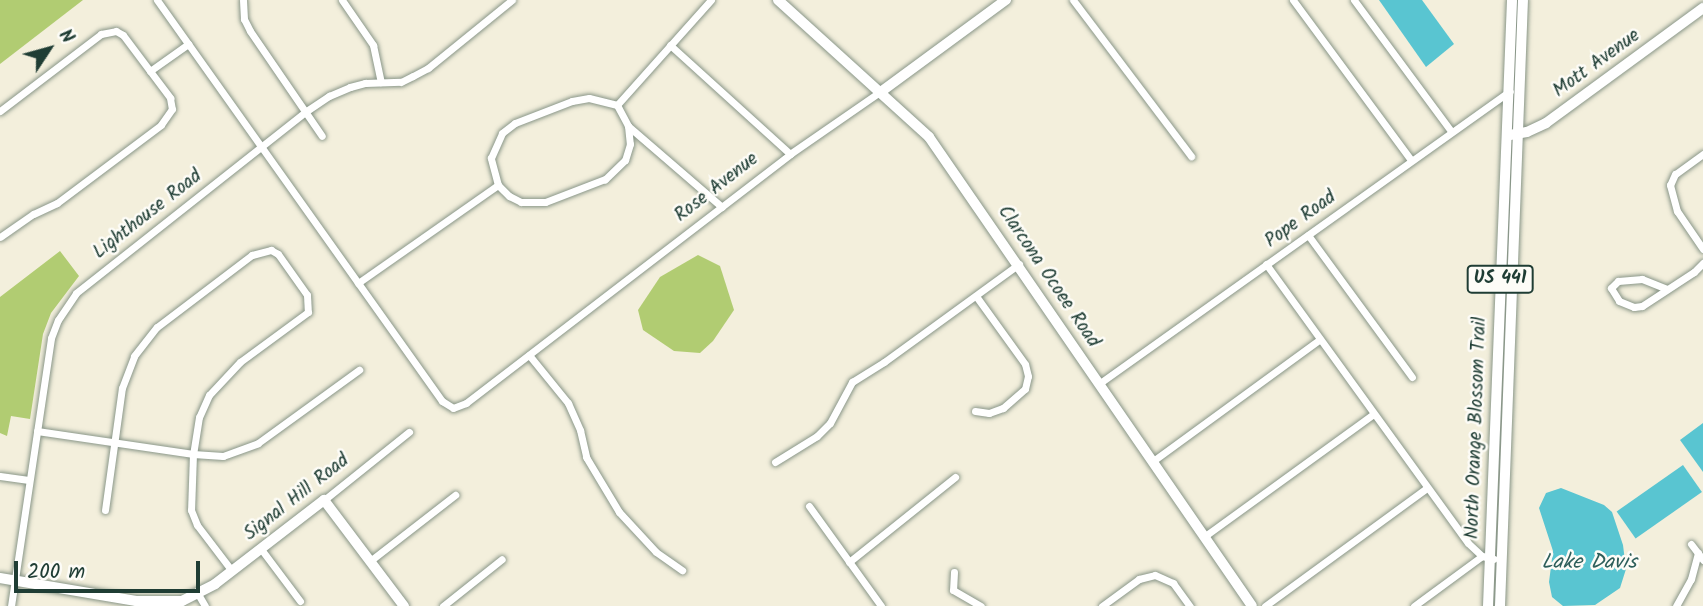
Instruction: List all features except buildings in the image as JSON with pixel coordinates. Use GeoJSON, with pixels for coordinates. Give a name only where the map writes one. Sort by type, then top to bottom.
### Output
{"type":"FeatureCollection","features":[{"type":"Feature","properties":{"kind":"main road","name":"North Orange Blossom Trail"},"geometry":{"type":"LineString","coordinates":[[1488,606],[1511,0]]}},
{"type":"Feature","properties":{"kind":"main road","name":"North Orange Blossom Trail"},"geometry":{"type":"LineString","coordinates":[[1500,606],[1491,558],[1510,352],[1523,0]]}},
{"type":"Feature","properties":{"kind":"street"},"geometry":{"type":"LineString","coordinates":[[157,0],[358,283],[498,185]]}},
{"type":"Feature","properties":{"kind":"street"},"geometry":{"type":"LineString","coordinates":[[243,0],[244,19],[250,31],[322,136]]}},
{"type":"Feature","properties":{"kind":"street"},"geometry":{"type":"LineString","coordinates":[[342,0],[373,45],[380,82]]}},
{"type":"Feature","properties":{"kind":"street","name":"Lighthouse Road"},"geometry":{"type":"LineString","coordinates":[[11,606],[51,338],[58,320],[76,293],[305,112],[329,96],[350,88],[380,82],[401,82],[428,68],[512,0]]}},
{"type":"Feature","properties":{"kind":"street"},"geometry":{"type":"LineString","coordinates":[[617,105],[711,0]]}},
{"type":"Feature","properties":{"kind":"street","name":"Clarcona Ocoee Road"},"geometry":{"type":"LineString","coordinates":[[778,0],[882,91],[929,137],[1252,606]]}},
{"type":"Feature","properties":{"kind":"street","name":"Rose Avenue"},"geometry":{"type":"LineString","coordinates":[[358,283],[442,401],[453,408],[466,403],[790,154],[882,91],[1006,0]]}},
{"type":"Feature","properties":{"kind":"street"},"geometry":{"type":"LineString","coordinates":[[1073,0],[1191,156]]}},
{"type":"Feature","properties":{"kind":"street"},"geometry":{"type":"LineString","coordinates":[[1293,0],[1411,160]]}},
{"type":"Feature","properties":{"kind":"street"},"geometry":{"type":"LineString","coordinates":[[1354,0],[1451,131]]}},
{"type":"Feature","properties":{"kind":"street","name":"Mott Avenue"},"geometry":{"type":"LineString","coordinates":[[1506,135],[1518,134],[1546,123],[1703,8]]}},
{"type":"Feature","properties":{"kind":"street"},"geometry":{"type":"LineString","coordinates":[[0,111],[106,31],[116,31],[123,35],[170,98],[172,109],[169,117],[57,203],[33,214],[0,237]]}},
{"type":"Feature","properties":{"kind":"street"},"geometry":{"type":"LineString","coordinates":[[150,71],[188,44]]}},
{"type":"Feature","properties":{"kind":"street"},"geometry":{"type":"LineString","coordinates":[[670,45],[790,154]]}},
{"type":"Feature","properties":{"kind":"street","name":"Pope Road"},"geometry":{"type":"LineString","coordinates":[[1100,383],[1520,83]]}},
{"type":"Feature","properties":{"kind":"street"},"geometry":{"type":"LineString","coordinates":[[589,98],[617,105],[628,126],[630,144],[625,160],[605,178],[545,202],[521,202],[498,185],[491,158],[502,133],[515,123],[572,101],[589,98]]}},
{"type":"Feature","properties":{"kind":"street"},"geometry":{"type":"LineString","coordinates":[[628,126],[722,207]]}},
{"type":"Feature","properties":{"kind":"street"},"geometry":{"type":"LineString","coordinates":[[1703,154],[1675,174],[1670,185],[1677,211],[1703,249]]}},
{"type":"Feature","properties":{"kind":"street"},"geometry":{"type":"LineString","coordinates":[[1308,235],[1412,377]]}},
{"type":"Feature","properties":{"kind":"street"},"geometry":{"type":"LineString","coordinates":[[105,510],[122,388],[127,370],[146,340],[157,327],[251,255],[262,250],[278,254],[307,295],[308,312],[240,362],[209,395],[199,417],[193,454],[191,510],[197,525],[232,571]]}},
{"type":"Feature","properties":{"kind":"street"},"geometry":{"type":"LineString","coordinates":[[1667,289],[1642,279],[1618,281],[1611,288],[1619,301],[1634,307],[1642,306],[1667,289],[1703,263]]}},
{"type":"Feature","properties":{"kind":"street"},"geometry":{"type":"LineString","coordinates":[[775,461],[817,436],[830,423],[852,382],[1019,264]]}},
{"type":"Feature","properties":{"kind":"street"},"geometry":{"type":"LineString","coordinates":[[1266,264],[1468,543],[1491,558],[1413,606]]}},
{"type":"Feature","properties":{"kind":"street"},"geometry":{"type":"LineString","coordinates":[[975,296],[1025,363],[1028,376],[1025,388],[1003,408],[989,413],[975,411]]}},
{"type":"Feature","properties":{"kind":"street"},"geometry":{"type":"LineString","coordinates":[[1153,461],[1320,340]]}},
{"type":"Feature","properties":{"kind":"street"},"geometry":{"type":"LineString","coordinates":[[1498,349],[1510,352]]}},
{"type":"Feature","properties":{"kind":"street"},"geometry":{"type":"LineString","coordinates":[[529,355],[568,403],[580,430],[586,457],[619,512],[656,552],[682,570]]}},
{"type":"Feature","properties":{"kind":"street"},"geometry":{"type":"LineString","coordinates":[[37,431],[223,456],[258,443],[359,370]]}},
{"type":"Feature","properties":{"kind":"street"},"geometry":{"type":"LineString","coordinates":[[1205,536],[1373,415]]}},
{"type":"Feature","properties":{"kind":"street","name":"Signal Hill Road"},"geometry":{"type":"LineString","coordinates":[[0,578],[136,604],[182,601],[198,594],[232,571],[409,432]]}},
{"type":"Feature","properties":{"kind":"street"},"geometry":{"type":"LineString","coordinates":[[0,476],[29,480]]}},
{"type":"Feature","properties":{"kind":"street"},"geometry":{"type":"LineString","coordinates":[[849,562],[955,477]]}},
{"type":"Feature","properties":{"kind":"street"},"geometry":{"type":"LineString","coordinates":[[1265,606],[1427,488]]}},
{"type":"Feature","properties":{"kind":"street"},"geometry":{"type":"LineString","coordinates":[[370,561],[455,495]]}},
{"type":"Feature","properties":{"kind":"street"},"geometry":{"type":"LineString","coordinates":[[324,500],[404,606]]}},
{"type":"Feature","properties":{"kind":"street"},"geometry":{"type":"LineString","coordinates":[[809,506],[881,606]]}},
{"type":"Feature","properties":{"kind":"street"},"geometry":{"type":"LineString","coordinates":[[1676,606],[1700,556],[1691,544]]}},
{"type":"Feature","properties":{"kind":"street"},"geometry":{"type":"LineString","coordinates":[[261,549],[300,601]]}},
{"type":"Feature","properties":{"kind":"street"},"geometry":{"type":"LineString","coordinates":[[443,606],[502,559]]}},
{"type":"Feature","properties":{"kind":"street"},"geometry":{"type":"LineString","coordinates":[[954,572],[954,590],[981,606]]}},
{"type":"Feature","properties":{"kind":"street"},"geometry":{"type":"LineString","coordinates":[[1102,606],[1139,579],[1155,575],[1173,583],[1190,606]]}},
{"type":"Feature","properties":{"kind":"street"},"geometry":{"type":"LineString","coordinates":[[198,594],[205,606]]}},
{"type":"Feature","properties":{"kind":"green space"},"geometry":{"type":"Polygon","coordinates":[[[0,0],[83,0],[0,64],[0,0]]]}},
{"type":"Feature","properties":{"kind":"green space"},"geometry":{"type":"Polygon","coordinates":[[[60,251],[79,276],[51,313],[43,334],[30,419],[11,416],[7,436],[0,433],[0,297],[60,251]]]}},
{"type":"Feature","properties":{"kind":"green space"},"geometry":{"type":"Polygon","coordinates":[[[698,255],[720,266],[734,310],[713,341],[700,353],[674,351],[643,330],[638,310],[660,277],[698,255]]]}},
{"type":"Feature","properties":{"kind":"water"},"geometry":{"type":"Polygon","coordinates":[[[1379,0],[1422,0],[1454,44],[1426,67],[1379,0]]]}},
{"type":"Feature","properties":{"kind":"water"},"geometry":{"type":"Polygon","coordinates":[[[1703,423],[1703,472],[1680,440],[1703,423]]]}},
{"type":"Feature","properties":{"kind":"water"},"geometry":{"type":"Polygon","coordinates":[[[1683,465],[1702,492],[1636,538],[1617,511],[1683,465]]]}},
{"type":"Feature","properties":{"kind":"water","name":"Lake Davis"},"geometry":{"type":"Polygon","coordinates":[[[1561,488],[1604,505],[1612,512],[1623,545],[1626,569],[1620,588],[1595,605],[1563,606],[1552,597],[1549,582],[1553,551],[1539,508],[1546,493],[1561,488]]]}}]}
